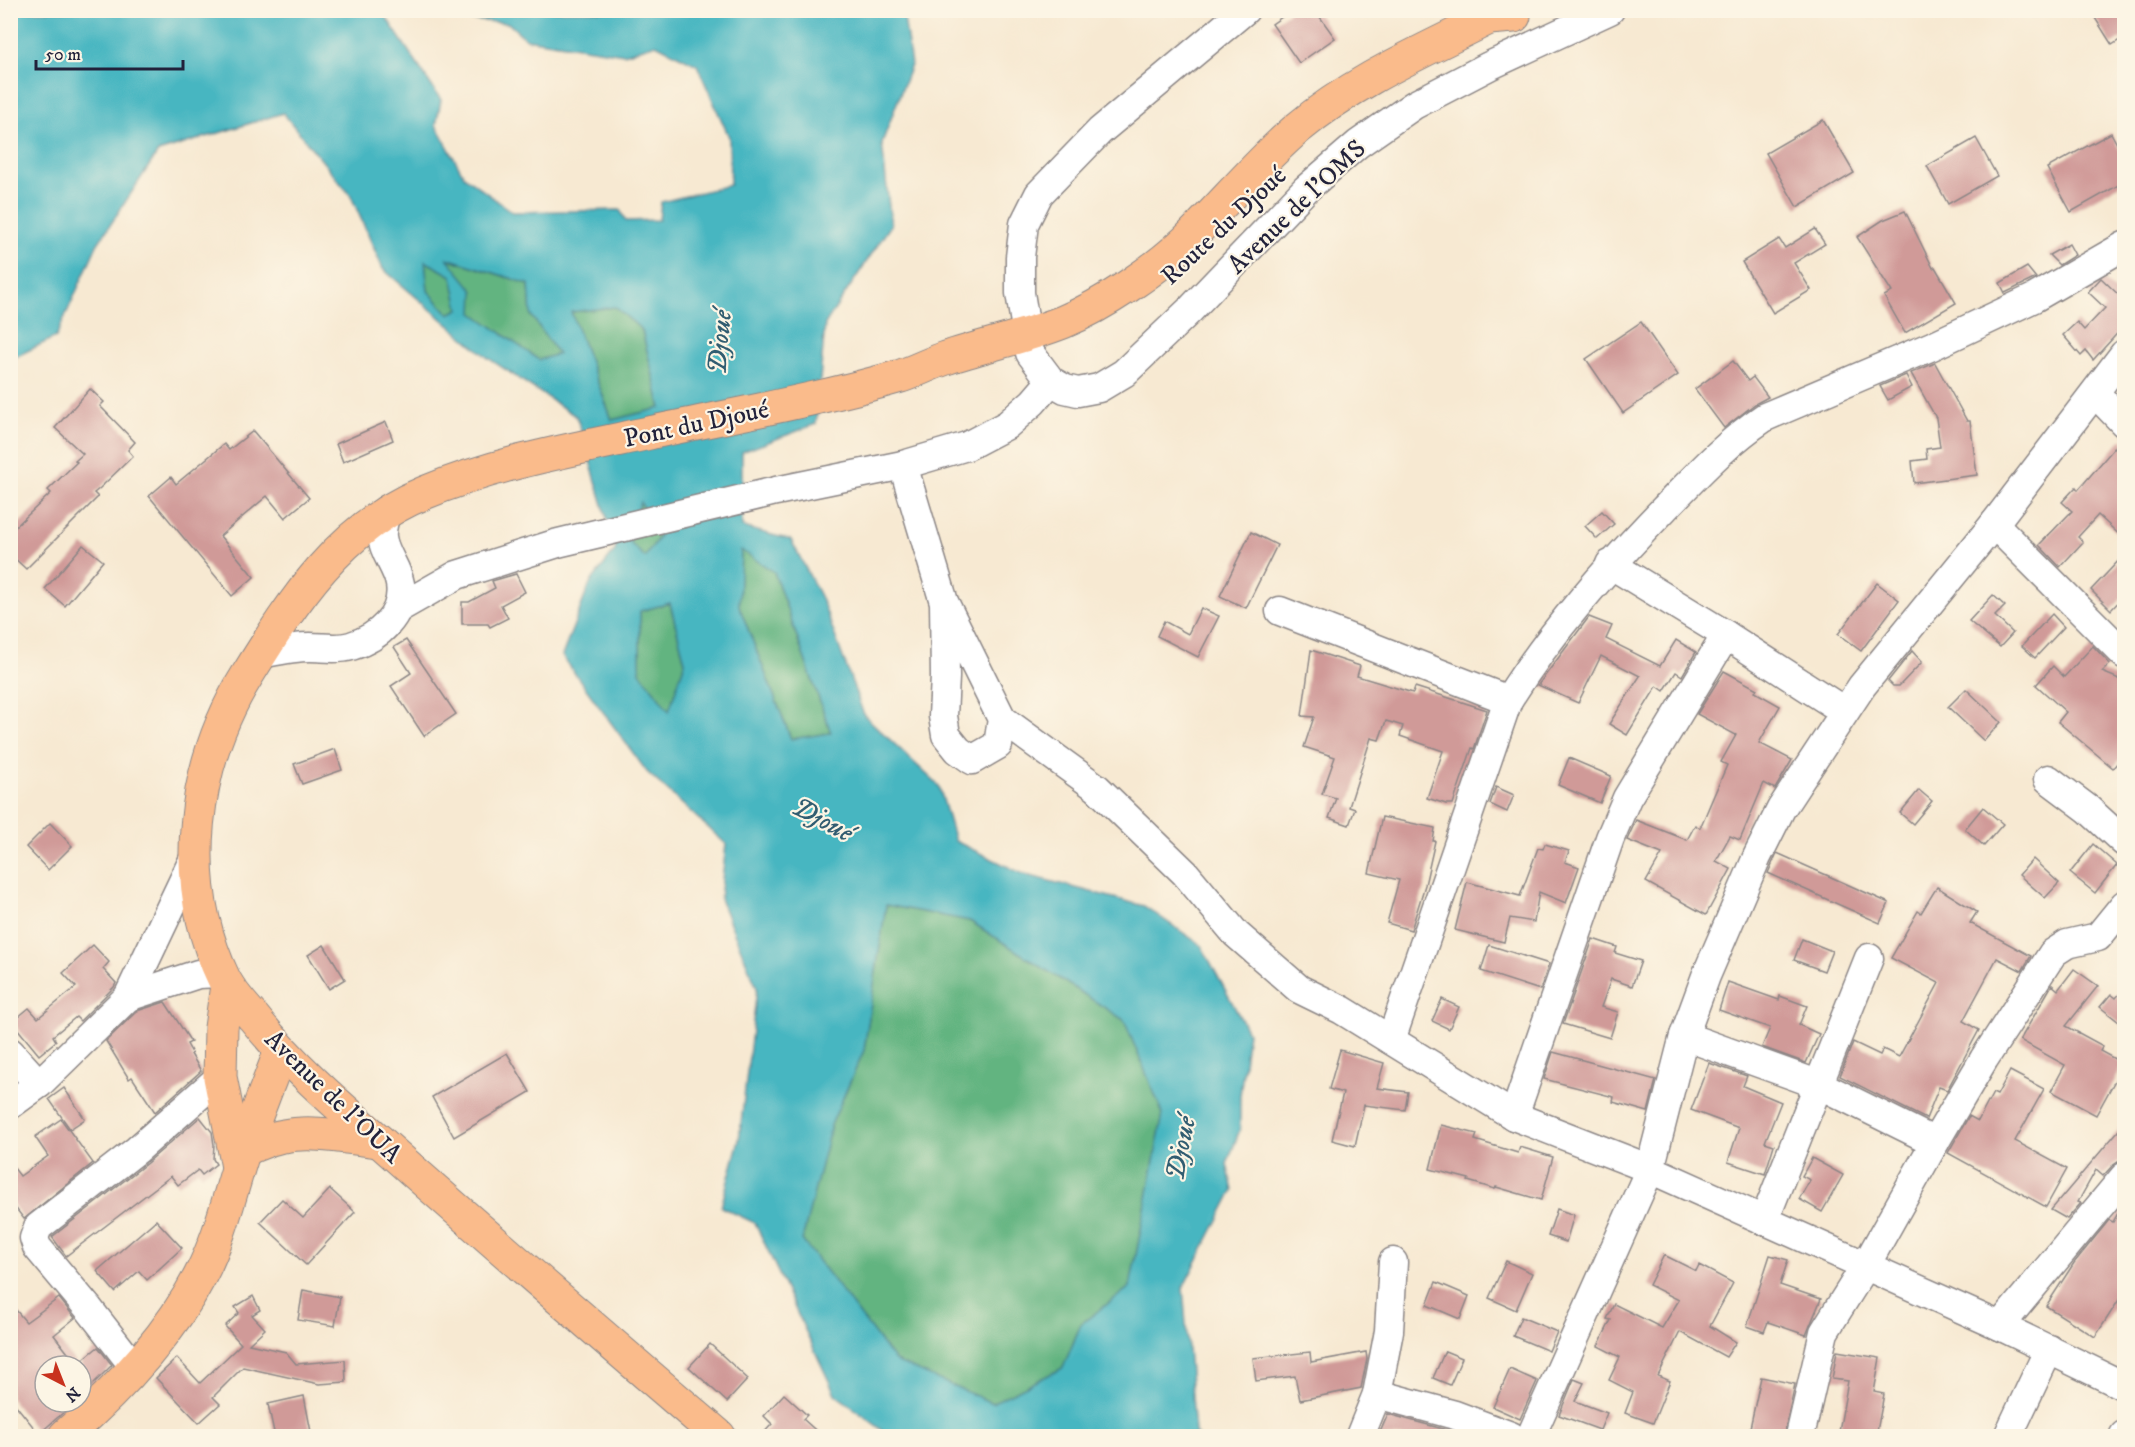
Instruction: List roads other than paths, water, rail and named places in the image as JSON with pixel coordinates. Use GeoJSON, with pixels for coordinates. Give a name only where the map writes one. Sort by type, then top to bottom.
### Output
{"type":"FeatureCollection","features":[{"type":"Feature","properties":{"kind":"main road","name":"Route du Djoué"},"geometry":{"type":"LineString","coordinates":[[837,392],[908,374],[938,378],[1028,344],[1058,343],[1124,312],[1194,258],[1290,163],[1338,121],[1370,99],[1493,35],[1520,13]]}},
{"type":"Feature","properties":{"kind":"main road","name":"Pont du Djoué"},"geometry":{"type":"LineString","coordinates":[[554,454],[837,392]]}},
{"type":"Feature","properties":{"kind":"main road","name":"Avenue de l'OUA"},"geometry":{"type":"LineString","coordinates":[[554,454],[462,478],[386,510],[350,538],[303,588],[231,701],[212,750],[198,805],[196,854],[201,901],[210,943],[224,979],[281,1051],[379,1141],[719,1437]]}},
{"type":"Feature","properties":{"kind":"main road"},"geometry":{"type":"LineString","coordinates":[[224,979],[220,1077],[241,1160]]}},
{"type":"Feature","properties":{"kind":"main road"},"geometry":{"type":"LineString","coordinates":[[65,1437],[100,1406],[135,1368],[176,1316],[200,1277],[214,1245],[241,1160],[281,1051]]}},
{"type":"Feature","properties":{"kind":"main road"},"geometry":{"type":"LineString","coordinates":[[241,1160],[267,1140],[285,1135],[308,1134],[379,1141]]}},
{"type":"Feature","properties":{"kind":"street"},"geometry":{"type":"LineString","coordinates":[[260,654],[291,648],[349,647],[370,638],[387,625],[399,608],[457,575],[558,543],[776,491],[903,465],[967,446],[1007,425],[1033,402],[1051,381],[1028,344],[1020,293],[1020,257],[1024,224],[1039,194],[1100,131],[1245,10]]}},
{"type":"Feature","properties":{"kind":"street","name":"Avenue de l'OMS"},"geometry":{"type":"LineString","coordinates":[[1051,381],[1065,389],[1078,392],[1099,388],[1124,373],[1190,310],[1306,189],[1358,144],[1414,105],[1489,66],[1610,10]]}},
{"type":"Feature","properties":{"kind":"street"},"geometry":{"type":"LineString","coordinates":[[1391,1040],[1508,700],[1533,660],[1610,564],[1712,459],[1740,434],[1766,417],[1932,346],[2034,298],[2124,246]]}},
{"type":"Feature","properties":{"kind":"street"},"geometry":{"type":"LineString","coordinates":[[1531,1437],[1650,1169],[1684,1036],[1706,976],[1776,818],[1844,711],[1994,524],[2124,354]]}},
{"type":"Feature","properties":{"kind":"street"},"geometry":{"type":"LineString","coordinates":[[2096,393],[2124,423]]}},
{"type":"Feature","properties":{"kind":"street"},"geometry":{"type":"LineString","coordinates":[[903,465],[944,602],[1002,719],[1097,788],[1185,873],[1236,934],[1299,989],[1342,1010],[1514,1116],[1650,1169],[2000,1326],[2124,1386]]}},
{"type":"Feature","properties":{"kind":"street"},"geometry":{"type":"LineString","coordinates":[[386,510],[382,537],[400,586],[399,608]]}},
{"type":"Feature","properties":{"kind":"street"},"geometry":{"type":"LineString","coordinates":[[1994,524],[2124,654]]}},
{"type":"Feature","properties":{"kind":"street"},"geometry":{"type":"LineString","coordinates":[[1610,564],[1844,711]]}},
{"type":"Feature","properties":{"kind":"street"},"geometry":{"type":"LineString","coordinates":[[944,602],[943,716],[946,735],[958,750],[972,760],[998,746],[1002,719]]}},
{"type":"Feature","properties":{"kind":"street"},"geometry":{"type":"LineString","coordinates":[[1280,611],[1508,700]]}},
{"type":"Feature","properties":{"kind":"street"},"geometry":{"type":"LineString","coordinates":[[1514,1116],[1610,838],[1627,798],[1726,636]]}},
{"type":"Feature","properties":{"kind":"street"},"geometry":{"type":"LineString","coordinates":[[2048,779],[2088,810],[2124,843]]}},
{"type":"Feature","properties":{"kind":"street"},"geometry":{"type":"LineString","coordinates":[[10,1105],[39,1084],[128,997],[196,854]]}},
{"type":"Feature","properties":{"kind":"street"},"geometry":{"type":"LineString","coordinates":[[1800,1437],[1824,1332],[1866,1265],[1984,1059],[2053,953],[2067,944],[2098,937],[2124,905]]}},
{"type":"Feature","properties":{"kind":"street"},"geometry":{"type":"LineString","coordinates":[[1764,1221],[1869,958]]}},
{"type":"Feature","properties":{"kind":"street"},"geometry":{"type":"LineString","coordinates":[[128,997],[198,974],[224,979]]}},
{"type":"Feature","properties":{"kind":"street"},"geometry":{"type":"LineString","coordinates":[[1684,1036],[1820,1085],[1935,1142]]}},
{"type":"Feature","properties":{"kind":"street"},"geometry":{"type":"LineString","coordinates":[[10,1052],[39,1084]]}},
{"type":"Feature","properties":{"kind":"street"},"geometry":{"type":"LineString","coordinates":[[135,1368],[37,1247],[34,1238],[38,1227],[137,1150],[220,1077]]}},
{"type":"Feature","properties":{"kind":"street"},"geometry":{"type":"LineString","coordinates":[[2000,1326],[2124,1177]]}},
{"type":"Feature","properties":{"kind":"street"},"geometry":{"type":"LineString","coordinates":[[1360,1437],[1377,1394],[1389,1331],[1393,1262]]}},
{"type":"Feature","properties":{"kind":"street"},"geometry":{"type":"LineString","coordinates":[[2007,1437],[2049,1349]]}},
{"type":"Feature","properties":{"kind":"street"},"geometry":{"type":"LineString","coordinates":[[1377,1394],[1455,1415],[1511,1437]]}},
{"type":"Feature","properties":{"kind":"water","name":"Djoué"},"geometry":{"type":"Polygon","coordinates":[[[11,11],[382,11],[441,100],[436,125],[464,176],[512,212],[620,210],[626,221],[659,220],[661,202],[730,185],[729,137],[697,65],[656,44],[624,54],[526,39],[508,23],[470,20],[450,11],[903,11],[911,65],[882,143],[891,225],[825,324],[816,424],[742,452],[742,527],[791,540],[822,600],[864,715],[939,786],[955,841],[1023,874],[1144,906],[1201,945],[1248,1032],[1240,1096],[1240,1129],[1227,1164],[1233,1191],[1183,1288],[1195,1432],[1198,1436],[890,1436],[835,1394],[755,1223],[721,1207],[739,1140],[757,988],[720,899],[726,844],[647,772],[562,656],[590,583],[616,549],[577,417],[488,358],[383,269],[351,196],[283,113],[158,152],[97,245],[56,337],[11,359],[11,11]],[[447,258],[474,291],[473,313],[539,360],[558,354],[531,315],[529,284],[447,258]],[[425,261],[428,291],[449,314],[459,309],[452,276],[425,261]],[[615,307],[571,312],[612,420],[661,408],[642,330],[615,307]],[[640,502],[630,543],[645,557],[659,537],[640,502]],[[741,550],[739,606],[791,739],[831,733],[774,572],[741,550]],[[670,603],[640,611],[640,672],[669,711],[685,662],[670,603]],[[886,905],[864,1050],[831,1125],[802,1240],[895,1361],[992,1403],[1063,1368],[1081,1324],[1130,1287],[1163,1114],[1124,1020],[970,921],[886,905]]]}}]}
